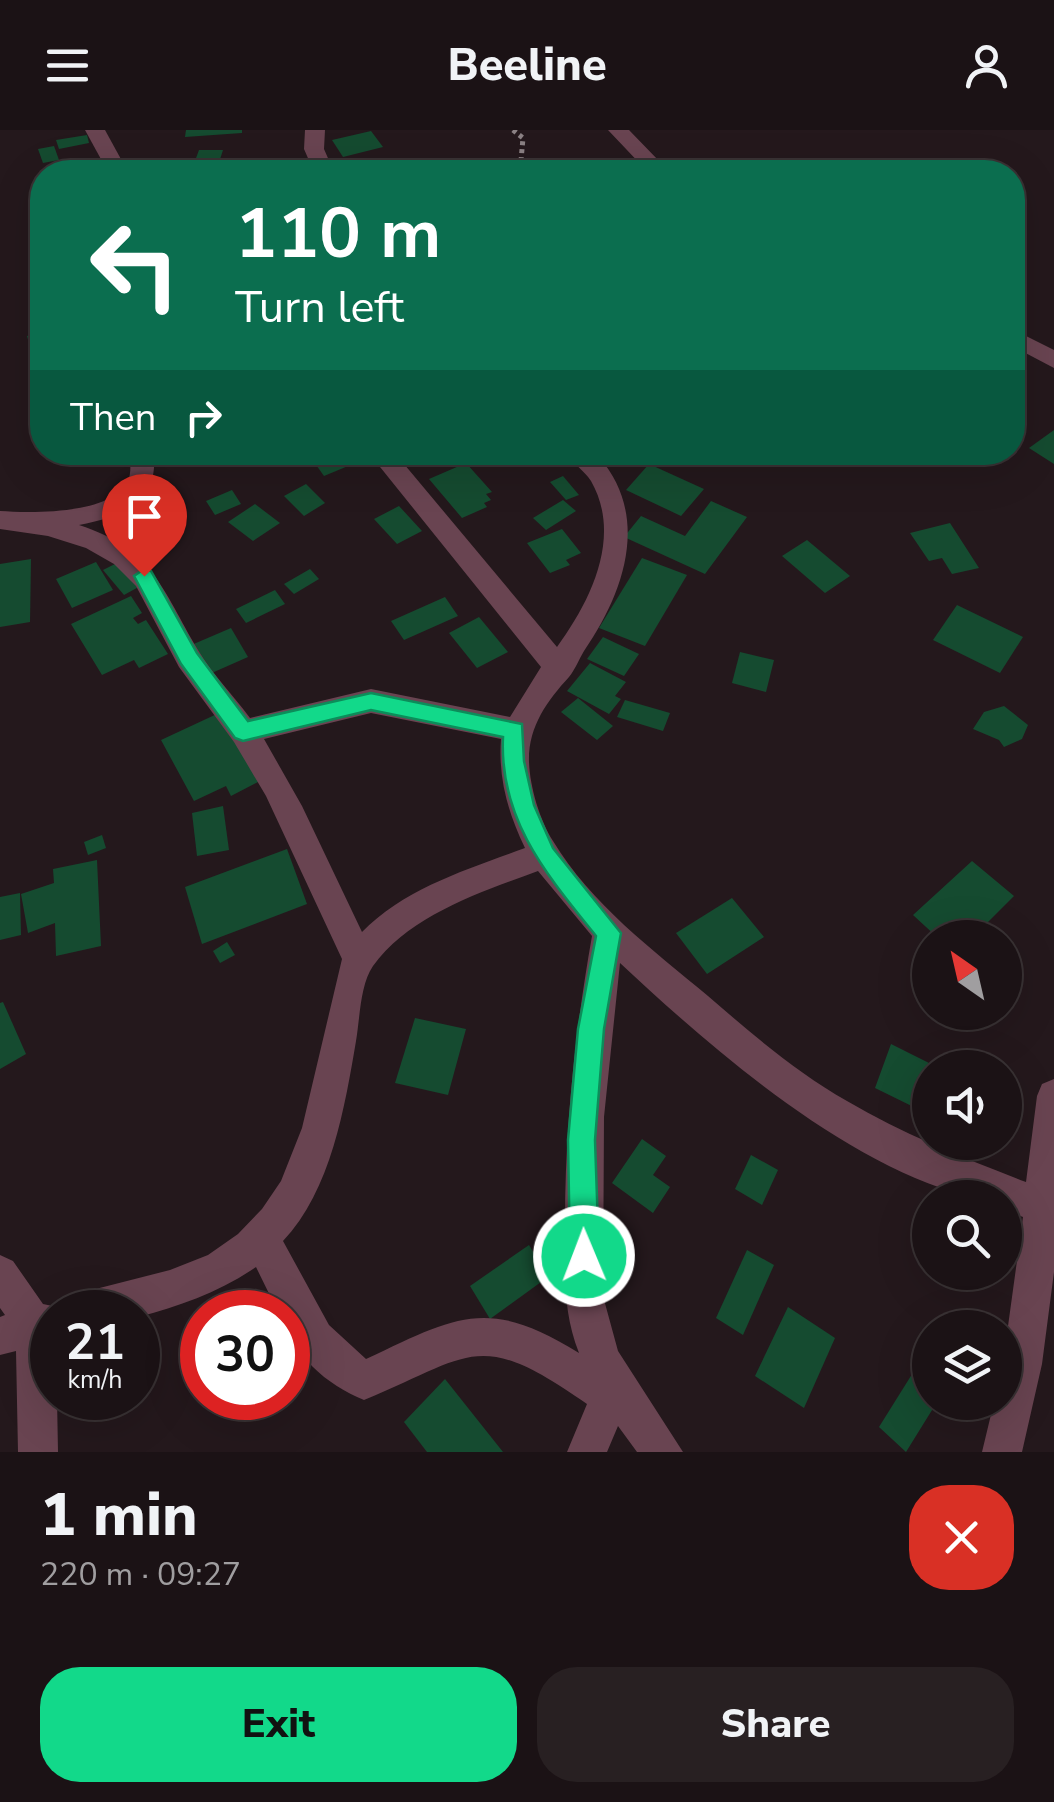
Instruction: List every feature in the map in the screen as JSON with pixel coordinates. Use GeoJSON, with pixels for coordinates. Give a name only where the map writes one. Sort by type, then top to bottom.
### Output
{"type":"FeatureCollection","features":[{"type":"Feature","properties":{"kind":"street"},"geometry":{"type":"LineString","coordinates":[[95,130],[111,160]]}},
{"type":"Feature","properties":{"kind":"street"},"geometry":{"type":"LineString","coordinates":[[315,130],[314,149],[319,160]]}},
{"type":"Feature","properties":{"kind":"street"},"geometry":{"type":"LineString","coordinates":[[618,130],[648,160]]}},
{"type":"Feature","properties":{"kind":"street"},"geometry":{"type":"LineString","coordinates":[[1025,343],[1054,360]]}},
{"type":"Feature","properties":{"kind":"street"},"geometry":{"type":"LineString","coordinates":[[0,520],[38,522],[93,515],[130,499],[145,465]]}},
{"type":"Feature","properties":{"kind":"street"},"geometry":{"type":"LineString","coordinates":[[391,465],[559,669]]}},
{"type":"Feature","properties":{"kind":"street"},"geometry":{"type":"LineString","coordinates":[[590,465],[611,497],[618,529],[614,566],[600,610],[514,730],[513,761],[523,805],[544,854],[609,933],[745,1048],[830,1112],[931,1164],[1047,1208]]}},
{"type":"Feature","properties":{"kind":"street"},"geometry":{"type":"LineString","coordinates":[[38,522],[103,546],[144,576],[169,615],[188,658],[243,732],[312,858],[358,959],[313,1154],[296,1194],[263,1240],[222,1267],[160,1291]]}},
{"type":"Feature","properties":{"kind":"street"},"geometry":{"type":"LineString","coordinates":[[243,732],[371,702],[514,730]]}},
{"type":"Feature","properties":{"kind":"street"},"geometry":{"type":"LineString","coordinates":[[358,959],[431,899],[544,854]]}},
{"type":"Feature","properties":{"kind":"street"},"geometry":{"type":"LineString","coordinates":[[609,933],[591,1029],[582,1140],[585,1305],[617,1401]]}},
{"type":"Feature","properties":{"kind":"street"},"geometry":{"type":"LineString","coordinates":[[1002,1452],[1013,1412],[1047,1208],[1054,1096]]}},
{"type":"Feature","properties":{"kind":"street"},"geometry":{"type":"LineString","coordinates":[[263,1240],[316,1343],[340,1370],[364,1380],[436,1347],[480,1335],[514,1339],[617,1401],[663,1452]]}},
{"type":"Feature","properties":{"kind":"street"},"geometry":{"type":"LineString","coordinates":[[0,1274],[29,1328],[38,1452]]}},
{"type":"Feature","properties":{"kind":"street"},"geometry":{"type":"LineString","coordinates":[[586,1452],[617,1401]]}},
{"type":"Feature","properties":{"kind":"path"},"geometry":{"type":"LineString","coordinates":[[513,130],[523,138],[521,160]]}},
{"type":"Feature","properties":{"kind":"building"},"geometry":{"type":"Polygon","coordinates":[[[186,130],[242,130],[242,133],[185,137],[186,130]]]}},
{"type":"Feature","properties":{"kind":"building"},"geometry":{"type":"Polygon","coordinates":[[[371,131],[383,147],[343,157],[332,140],[371,131]]]}},
{"type":"Feature","properties":{"kind":"building"},"geometry":{"type":"Polygon","coordinates":[[[87,135],[89,143],[59,149],[56,140],[87,135]]]}},
{"type":"Feature","properties":{"kind":"building"},"geometry":{"type":"Polygon","coordinates":[[[54,146],[59,160],[42,160],[38,149],[54,146]]]}},
{"type":"Feature","properties":{"kind":"building"},"geometry":{"type":"Polygon","coordinates":[[[199,150],[223,150],[220,160],[195,160],[199,150]]]}},
{"type":"Feature","properties":{"kind":"building"},"geometry":{"type":"Polygon","coordinates":[[[1054,430],[1054,464],[1029,448],[1054,430]]]}},
{"type":"Feature","properties":{"kind":"building"},"geometry":{"type":"Polygon","coordinates":[[[316,465],[351,465],[324,476],[316,465]]]}},
{"type":"Feature","properties":{"kind":"building"},"geometry":{"type":"Polygon","coordinates":[[[468,465],[492,492],[486,494],[491,500],[484,503],[487,507],[462,518],[429,479],[468,465]]]}},
{"type":"Feature","properties":{"kind":"building"},"geometry":{"type":"Polygon","coordinates":[[[648,465],[704,489],[681,516],[626,490],[648,465]]]}},
{"type":"Feature","properties":{"kind":"building"},"geometry":{"type":"Polygon","coordinates":[[[563,476],[579,495],[566,500],[550,482],[563,476]]]}},
{"type":"Feature","properties":{"kind":"building"},"geometry":{"type":"Polygon","coordinates":[[[306,484],[325,503],[304,516],[284,496],[306,484]]]}},
{"type":"Feature","properties":{"kind":"building"},"geometry":{"type":"Polygon","coordinates":[[[232,490],[241,504],[215,515],[206,501],[232,490]]]}},
{"type":"Feature","properties":{"kind":"building"},"geometry":{"type":"Polygon","coordinates":[[[563,500],[576,511],[546,530],[533,518],[563,500]]]}},
{"type":"Feature","properties":{"kind":"building"},"geometry":{"type":"Polygon","coordinates":[[[711,501],[747,517],[705,574],[624,537],[641,516],[685,536],[711,501]]]}},
{"type":"Feature","properties":{"kind":"building"},"geometry":{"type":"Polygon","coordinates":[[[255,504],[280,523],[253,541],[228,522],[255,504]]]}},
{"type":"Feature","properties":{"kind":"building"},"geometry":{"type":"Polygon","coordinates":[[[399,506],[422,531],[397,544],[374,519],[399,506]]]}},
{"type":"Feature","properties":{"kind":"building"},"geometry":{"type":"Polygon","coordinates":[[[950,523],[979,568],[952,574],[942,558],[929,561],[910,533],[950,523]]]}},
{"type":"Feature","properties":{"kind":"building"},"geometry":{"type":"Polygon","coordinates":[[[562,529],[581,553],[566,560],[570,565],[550,573],[527,543],[562,529]]]}},
{"type":"Feature","properties":{"kind":"building"},"geometry":{"type":"Polygon","coordinates":[[[807,540],[850,576],[825,593],[782,556],[807,540]]]}},
{"type":"Feature","properties":{"kind":"building"},"geometry":{"type":"Polygon","coordinates":[[[642,558],[687,575],[645,646],[599,628],[642,558]]]}},
{"type":"Feature","properties":{"kind":"building"},"geometry":{"type":"Polygon","coordinates":[[[31,559],[30,622],[0,627],[0,564],[31,559]]]}},
{"type":"Feature","properties":{"kind":"building"},"geometry":{"type":"Polygon","coordinates":[[[123,560],[144,584],[124,595],[103,570],[123,560]]]}},
{"type":"Feature","properties":{"kind":"building"},"geometry":{"type":"Polygon","coordinates":[[[96,562],[113,590],[72,608],[56,579],[96,562]]]}},
{"type":"Feature","properties":{"kind":"building"},"geometry":{"type":"Polygon","coordinates":[[[310,569],[319,579],[294,594],[284,584],[310,569]]]}},
{"type":"Feature","properties":{"kind":"building"},"geometry":{"type":"Polygon","coordinates":[[[275,590],[285,604],[246,623],[236,609],[275,590]]]}},
{"type":"Feature","properties":{"kind":"building"},"geometry":{"type":"Polygon","coordinates":[[[131,596],[142,613],[133,618],[138,624],[146,620],[168,654],[139,668],[134,660],[102,675],[71,624],[131,596]]]}},
{"type":"Feature","properties":{"kind":"building"},"geometry":{"type":"Polygon","coordinates":[[[445,597],[458,616],[404,640],[391,621],[445,597]]]}},
{"type":"Feature","properties":{"kind":"building"},"geometry":{"type":"Polygon","coordinates":[[[957,605],[1023,637],[1000,673],[933,640],[957,605]]]}},
{"type":"Feature","properties":{"kind":"building"},"geometry":{"type":"Polygon","coordinates":[[[479,617],[508,652],[477,668],[449,633],[479,617]]]}},
{"type":"Feature","properties":{"kind":"building"},"geometry":{"type":"Polygon","coordinates":[[[231,628],[248,657],[205,676],[189,646],[231,628]]]}},
{"type":"Feature","properties":{"kind":"building"},"geometry":{"type":"Polygon","coordinates":[[[603,637],[639,654],[624,676],[587,659],[603,637]]]}},
{"type":"Feature","properties":{"kind":"building"},"geometry":{"type":"Polygon","coordinates":[[[740,652],[774,660],[766,692],[732,683],[740,652]]]}},
{"type":"Feature","properties":{"kind":"building"},"geometry":{"type":"Polygon","coordinates":[[[590,663],[626,682],[615,696],[621,699],[609,714],[567,691],[590,663]]]}},
{"type":"Feature","properties":{"kind":"building"},"geometry":{"type":"Polygon","coordinates":[[[578,698],[613,726],[597,740],[561,712],[578,698]]]}},
{"type":"Feature","properties":{"kind":"building"},"geometry":{"type":"Polygon","coordinates":[[[625,700],[670,713],[663,731],[617,717],[625,700]]]}},
{"type":"Feature","properties":{"kind":"building"},"geometry":{"type":"Polygon","coordinates":[[[1004,706],[1028,725],[1022,739],[1004,747],[999,740],[973,729],[984,712],[1004,706]]]}},
{"type":"Feature","properties":{"kind":"building"},"geometry":{"type":"Polygon","coordinates":[[[219,713],[260,781],[231,796],[226,786],[194,801],[161,740],[219,713]]]}},
{"type":"Feature","properties":{"kind":"building"},"geometry":{"type":"Polygon","coordinates":[[[223,806],[229,850],[197,856],[192,813],[223,806]]]}},
{"type":"Feature","properties":{"kind":"building"},"geometry":{"type":"Polygon","coordinates":[[[102,835],[106,848],[88,855],[84,842],[102,835]]]}},
{"type":"Feature","properties":{"kind":"building"},"geometry":{"type":"Polygon","coordinates":[[[287,849],[307,904],[202,944],[185,887],[287,849]]]}},
{"type":"Feature","properties":{"kind":"building"},"geometry":{"type":"Polygon","coordinates":[[[97,860],[101,946],[56,956],[55,923],[28,933],[21,894],[54,883],[53,869],[97,860]]]}},
{"type":"Feature","properties":{"kind":"building"},"geometry":{"type":"Polygon","coordinates":[[[972,861],[1014,896],[990,920],[918,920],[913,915],[972,861]]]}},
{"type":"Feature","properties":{"kind":"building"},"geometry":{"type":"Polygon","coordinates":[[[20,893],[21,935],[0,940],[0,897],[20,893]]]}},
{"type":"Feature","properties":{"kind":"building"},"geometry":{"type":"Polygon","coordinates":[[[732,898],[764,937],[707,974],[676,933],[732,898]]]}},
{"type":"Feature","properties":{"kind":"building"},"geometry":{"type":"Polygon","coordinates":[[[227,942],[235,955],[220,963],[213,951],[227,942]]]}},
{"type":"Feature","properties":{"kind":"building"},"geometry":{"type":"Polygon","coordinates":[[[3,1002],[26,1054],[0,1069],[0,1003],[3,1002]]]}},
{"type":"Feature","properties":{"kind":"building"},"geometry":{"type":"Polygon","coordinates":[[[415,1018],[466,1029],[448,1095],[395,1083],[415,1018]]]}},
{"type":"Feature","properties":{"kind":"building"},"geometry":{"type":"Polygon","coordinates":[[[891,1044],[912,1054],[912,1106],[875,1088],[891,1044]]]}},
{"type":"Feature","properties":{"kind":"building"},"geometry":{"type":"Polygon","coordinates":[[[642,1139],[666,1156],[653,1175],[670,1187],[653,1213],[612,1183],[642,1139]]]}},
{"type":"Feature","properties":{"kind":"building"},"geometry":{"type":"Polygon","coordinates":[[[751,1155],[778,1170],[762,1205],[735,1189],[751,1155]]]}},
{"type":"Feature","properties":{"kind":"building"},"geometry":{"type":"Polygon","coordinates":[[[529,1245],[548,1277],[490,1319],[470,1286],[529,1245]]]}},
{"type":"Feature","properties":{"kind":"building"},"geometry":{"type":"Polygon","coordinates":[[[747,1250],[774,1265],[743,1335],[716,1318],[747,1250]]]}},
{"type":"Feature","properties":{"kind":"building"},"geometry":{"type":"Polygon","coordinates":[[[788,1307],[835,1338],[804,1408],[755,1376],[788,1307]]]}},
{"type":"Feature","properties":{"kind":"building"},"geometry":{"type":"Polygon","coordinates":[[[912,1374],[912,1420],[926,1420],[906,1452],[879,1427],[912,1374]]]}},
{"type":"Feature","properties":{"kind":"building"},"geometry":{"type":"Polygon","coordinates":[[[445,1379],[503,1452],[427,1452],[404,1422],[445,1379]]]}},
{"type":"Feature","properties":{"kind":"route"},"geometry":{"type":"LineString","coordinates":[[144,576],[169,615],[188,658],[243,732],[371,702],[433,711],[514,730],[513,761],[523,805],[544,854],[609,933],[591,1029],[582,1140],[584,1256]]}}]}
